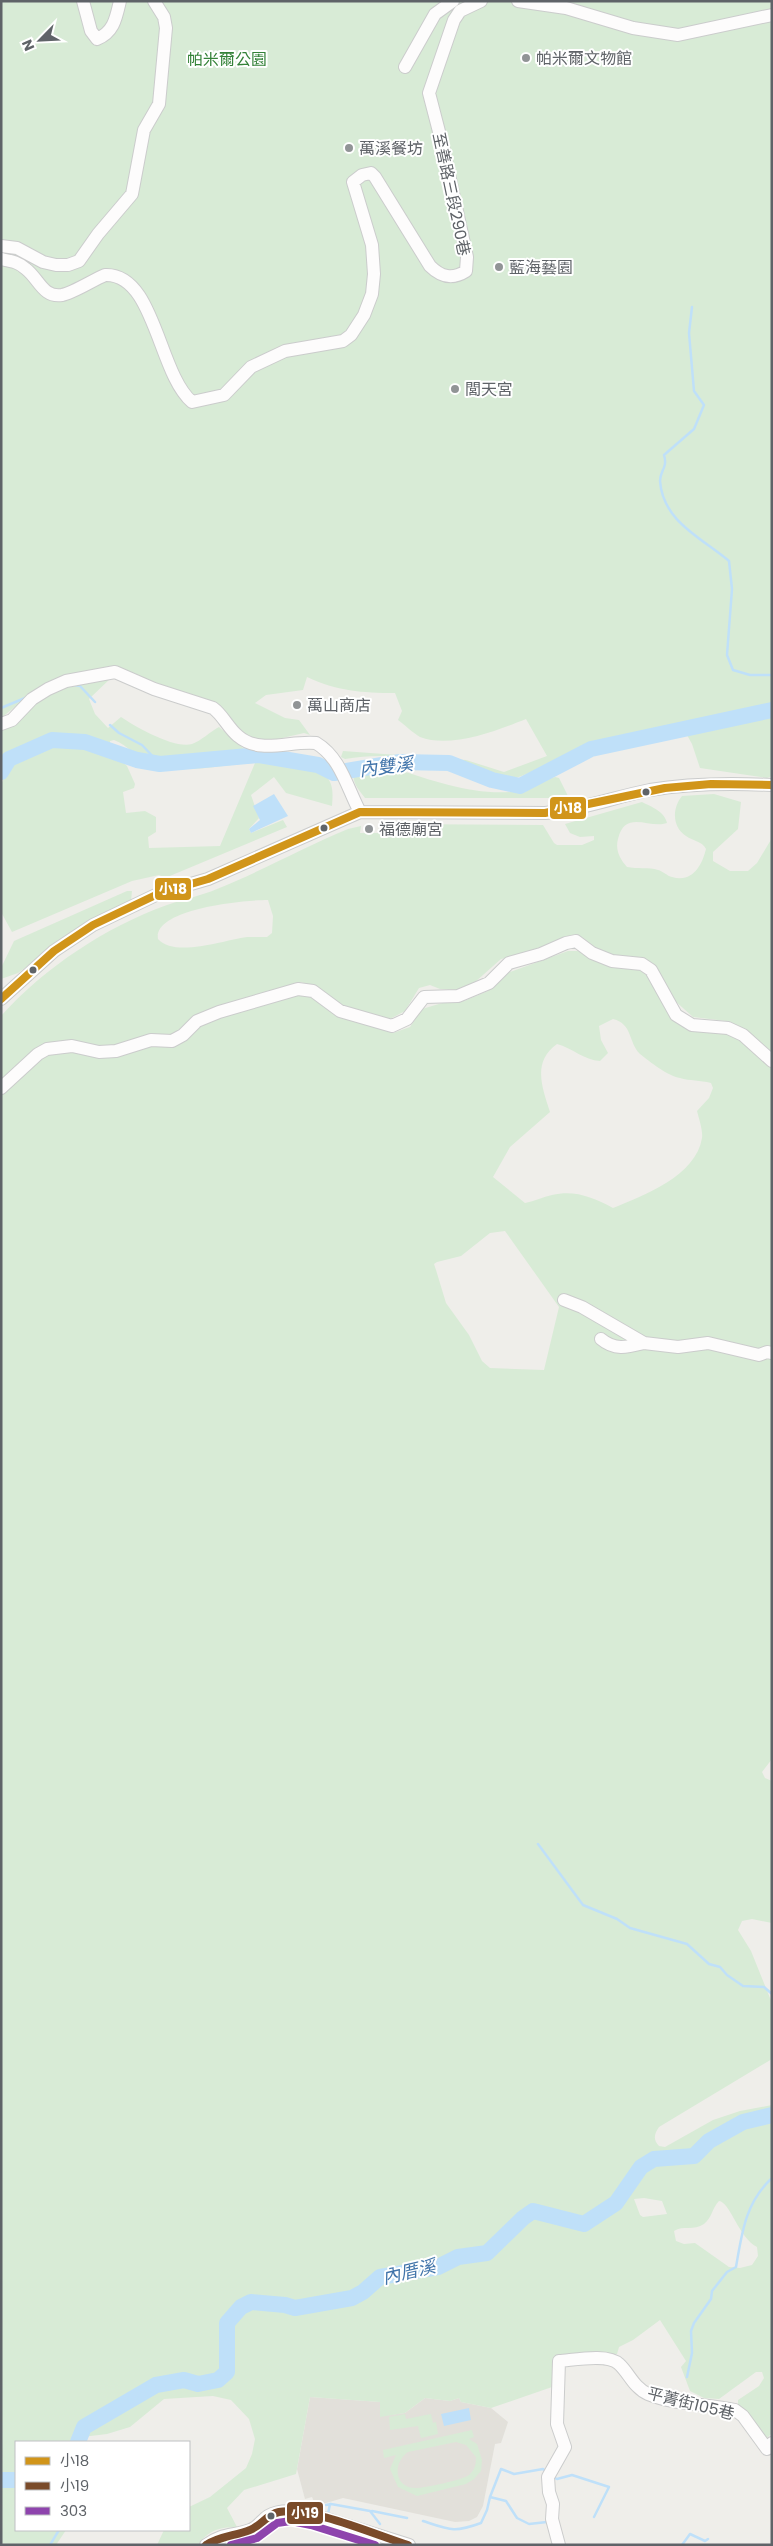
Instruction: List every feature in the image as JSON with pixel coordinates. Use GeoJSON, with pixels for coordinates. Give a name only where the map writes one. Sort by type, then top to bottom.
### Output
{"type":"FeatureCollection","features":[{"type":"Feature","properties":{"kind":"street"},"geometry":{"type":"LineString","coordinates":[[84,1],[90,31],[97,39],[107,35],[116,20],[120,1]]}},
{"type":"Feature","properties":{"kind":"street"},"geometry":{"type":"LineString","coordinates":[[1,246],[17,248],[44,262],[56,265],[68,265],[79,261],[98,234],[132,194],[144,130],[159,104],[166,28],[164,17],[154,1]]}},
{"type":"Feature","properties":{"kind":"street"},"geometry":{"type":"LineString","coordinates":[[405,67],[436,14],[454,1]]}},
{"type":"Feature","properties":{"kind":"street"},"geometry":{"type":"LineString","coordinates":[[518,1],[566,8],[632,28],[678,35],[772,15]]}},
{"type":"Feature","properties":{"kind":"street","name":"至善路三段290巷"},"geometry":{"type":"LineString","coordinates":[[1,259],[19,263],[34,276],[47,292],[55,295],[69,292],[105,275],[112,275],[128,281],[138,292],[148,313],[176,385],[192,402],[224,395],[252,367],[285,351],[343,341],[358,325],[372,294],[374,274],[372,245],[352,182],[362,175],[371,173],[376,177],[430,266],[438,273],[447,277],[456,277],[466,271],[467,257],[429,93],[454,20],[460,11],[475,2]]}},
{"type":"Feature","properties":{"kind":"street"},"geometry":{"type":"LineString","coordinates":[[1,724],[12,720],[32,699],[48,689],[66,681],[115,672],[154,689],[212,708],[218,712],[236,735],[249,745],[316,743],[333,756],[339,765],[344,781],[360,812]]}},
{"type":"Feature","properties":{"kind":"street"},"geometry":{"type":"LineString","coordinates":[[1,998],[54,950],[93,925],[160,893],[208,879],[303,835],[360,812],[545,813],[574,810],[610,798],[651,790],[707,783],[772,785]]}},
{"type":"Feature","properties":{"kind":"street"},"geometry":{"type":"LineString","coordinates":[[1,1088],[38,1054],[47,1049],[72,1046],[99,1052],[116,1051],[151,1040],[172,1041],[183,1036],[197,1021],[219,1012],[298,989],[313,991],[340,1011],[392,1026],[407,1019],[424,997],[458,996],[489,983],[509,963],[541,954],[566,943],[576,942],[592,953],[612,962],[642,964],[651,970],[676,1014],[692,1025],[728,1028],[743,1035],[772,1061]]}},
{"type":"Feature","properties":{"kind":"street"},"geometry":{"type":"LineString","coordinates":[[564,1300],[582,1307],[644,1343]]}},
{"type":"Feature","properties":{"kind":"street"},"geometry":{"type":"LineString","coordinates":[[601,1339],[606,1344],[623,1348],[644,1343],[678,1347],[708,1343],[759,1355],[767,1352],[772,1353]]}},
{"type":"Feature","properties":{"kind":"street","name":"平菁街105巷"},"geometry":{"type":"LineString","coordinates":[[559,2545],[559,2538],[552,2519],[553,2504],[549,2492],[548,2477],[565,2447],[557,2424],[559,2360],[614,2360],[641,2390],[647,2394],[668,2400],[735,2410],[743,2416],[768,2449],[772,2443]]}},
{"type":"Feature","properties":{"kind":"street"},"geometry":{"type":"LineString","coordinates":[[206,2545],[226,2534],[252,2530],[268,2516],[282,2512],[308,2514],[409,2545]]}},
{"type":"Feature","properties":{"kind":"shaded area"},"geometry":{"type":"Polygon","coordinates":[[[310,2397],[381,2402],[380,2416],[405,2413],[425,2398],[450,2401],[459,2398],[461,2402],[491,2408],[508,2422],[501,2443],[495,2444],[483,2506],[477,2517],[469,2521],[455,2522],[343,2498],[316,2506],[312,2497],[305,2499],[297,2469],[310,2397]]]}},
{"type":"Feature","properties":{"kind":"green space","name":"帕米爾公園"},"geometry":{"type":"Polygon","coordinates":[[[1,1],[772,1],[772,776],[767,778],[700,768],[692,744],[682,726],[671,726],[609,738],[589,745],[533,772],[509,780],[488,783],[472,780],[432,763],[411,758],[367,756],[345,759],[341,757],[343,751],[466,760],[504,772],[547,756],[526,719],[474,737],[446,741],[432,740],[420,737],[398,720],[402,711],[395,693],[339,688],[307,677],[303,690],[266,695],[255,703],[285,718],[299,720],[310,735],[304,733],[278,739],[260,739],[247,736],[231,722],[221,706],[116,671],[30,695],[1,718],[1,1]]]}},
{"type":"Feature","properties":{"kind":"green space"},"geometry":{"type":"Polygon","coordinates":[[[112,677],[89,699],[95,714],[108,728],[121,717],[155,736],[184,745],[195,743],[219,727],[251,755],[268,757],[322,772],[331,783],[332,806],[286,793],[274,777],[251,795],[259,818],[249,829],[251,833],[283,820],[287,827],[165,878],[159,875],[132,881],[12,932],[1,912],[1,785],[3,780],[1,780],[1,728],[43,697],[69,686],[112,677]],[[114,740],[110,741],[110,750],[127,766],[135,784],[134,788],[123,792],[126,813],[145,811],[156,817],[156,832],[148,837],[149,848],[220,846],[255,763],[189,769],[163,767],[145,761],[114,740]]]}},
{"type":"Feature","properties":{"kind":"green space"},"geometry":{"type":"Polygon","coordinates":[[[399,770],[458,787],[489,792],[525,790],[555,777],[559,778],[569,798],[365,798],[354,782],[355,771],[399,770]]]}},
{"type":"Feature","properties":{"kind":"green space"},"geometry":{"type":"Polygon","coordinates":[[[714,794],[741,802],[738,829],[713,852],[713,861],[730,871],[748,871],[757,863],[772,838],[772,1056],[737,1026],[726,1021],[693,1017],[674,1000],[660,977],[602,953],[582,937],[567,937],[536,950],[501,959],[474,983],[461,990],[440,989],[430,985],[419,988],[405,1011],[390,1019],[342,1005],[316,987],[301,982],[166,1037],[111,1048],[71,1042],[1,1082],[1,1016],[37,981],[78,950],[144,914],[205,894],[348,829],[361,826],[360,833],[384,833],[385,824],[543,825],[557,845],[582,845],[594,840],[594,836],[580,837],[570,833],[565,824],[642,802],[661,813],[667,823],[632,822],[626,825],[621,830],[617,843],[620,858],[627,867],[654,869],[672,877],[686,877],[691,875],[699,866],[706,849],[700,843],[686,836],[678,828],[675,812],[682,796],[714,794]],[[268,900],[223,904],[203,908],[170,920],[160,928],[158,939],[176,947],[188,948],[247,937],[267,937],[272,933],[273,916],[268,900]]]}},
{"type":"Feature","properties":{"kind":"green space"},"geometry":{"type":"Polygon","coordinates":[[[127,891],[132,891],[131,901],[81,926],[18,973],[1,979],[1,968],[14,941],[127,891]]]}},
{"type":"Feature","properties":{"kind":"green space"},"geometry":{"type":"Polygon","coordinates":[[[568,951],[578,951],[587,956],[639,969],[650,978],[670,1014],[730,1034],[742,1041],[772,1069],[772,1759],[762,1772],[765,1778],[772,1781],[772,1923],[752,1919],[742,1921],[738,1930],[751,1951],[772,2003],[772,2059],[659,2127],[655,2137],[659,2146],[665,2147],[713,2120],[740,2111],[772,2105],[772,2433],[767,2438],[738,2405],[738,2400],[759,2386],[764,2378],[762,2372],[756,2372],[719,2399],[704,2398],[690,2391],[681,2367],[686,2361],[660,2320],[633,2340],[619,2347],[617,2354],[562,2358],[552,2387],[491,2408],[461,2402],[459,2398],[450,2401],[425,2398],[405,2413],[380,2417],[380,2402],[310,2397],[296,2474],[244,2490],[227,2508],[237,2527],[215,2530],[198,2545],[157,2545],[164,2531],[190,2531],[190,2507],[210,2497],[246,2468],[252,2454],[255,2439],[249,2419],[231,2400],[213,2396],[164,2399],[130,2427],[107,2434],[74,2438],[71,2441],[15,2441],[15,2531],[65,2531],[56,2545],[5,2545],[1,2542],[1,1092],[39,1058],[56,1052],[86,1051],[101,1058],[124,1055],[211,1019],[294,994],[312,997],[327,1009],[344,1018],[393,1033],[410,1027],[422,1009],[449,1001],[464,1001],[488,991],[507,973],[568,951]],[[613,1019],[599,1026],[601,1040],[608,1053],[600,1061],[557,1044],[544,1059],[541,1075],[542,1084],[550,1112],[510,1147],[493,1177],[525,1203],[552,1195],[568,1193],[591,1198],[613,1208],[653,1191],[666,1183],[690,1163],[698,1151],[702,1135],[697,1111],[709,1098],[713,1088],[711,1083],[675,1077],[659,1068],[640,1054],[624,1025],[613,1019]],[[505,1231],[490,1233],[461,1256],[434,1264],[446,1303],[469,1335],[482,1361],[490,1368],[544,1370],[559,1307],[505,1231]],[[644,2198],[634,2199],[640,2215],[643,2217],[667,2214],[662,2201],[644,2198]],[[719,2201],[704,2224],[674,2231],[676,2241],[684,2244],[695,2243],[729,2267],[740,2268],[752,2265],[758,2256],[757,2247],[745,2236],[727,2207],[719,2201]]]}},
{"type":"Feature","properties":{"kind":"green space"},"geometry":{"type":"Polygon","coordinates":[[[405,2414],[406,2419],[431,2414],[433,2423],[436,2422],[438,2434],[421,2438],[418,2426],[390,2430],[389,2417],[405,2414]]]}},
{"type":"Feature","properties":{"kind":"green space"},"geometry":{"type":"Polygon","coordinates":[[[472,2430],[474,2437],[469,2439],[477,2444],[482,2460],[481,2471],[466,2484],[417,2496],[398,2487],[390,2469],[396,2455],[384,2458],[383,2450],[472,2430]],[[456,2442],[408,2452],[403,2456],[398,2468],[399,2479],[408,2487],[416,2488],[427,2487],[469,2475],[474,2469],[476,2457],[466,2445],[456,2442]]]}},
{"type":"Feature","properties":{"kind":"water"},"geometry":{"type":"Polygon","coordinates":[[[274,794],[288,816],[251,833],[249,829],[260,820],[253,806],[274,794]]]}},
{"type":"Feature","properties":{"kind":"water"},"geometry":{"type":"Polygon","coordinates":[[[469,2408],[471,2420],[444,2426],[441,2414],[469,2408]]]}},
{"type":"Feature","properties":{"kind":"waterway"},"geometry":{"type":"LineString","coordinates":[[692,307],[689,333],[694,391],[704,405],[694,429],[664,455],[665,463],[660,481],[663,495],[668,508],[676,518],[729,561],[732,589],[727,655],[733,670],[750,675],[772,675]]}},
{"type":"Feature","properties":{"kind":"waterway"},"geometry":{"type":"LineString","coordinates":[[74,685],[80,686],[95,702]]}},
{"type":"Feature","properties":{"kind":"waterway"},"geometry":{"type":"LineString","coordinates":[[1,708],[25,698]]}},
{"type":"Feature","properties":{"kind":"waterway","name":"內雙溪"},"geometry":{"type":"LineString","coordinates":[[1,772],[9,759],[52,740],[85,742],[137,760],[160,764],[259,755],[318,765],[334,773],[400,762],[449,763],[492,780],[520,786],[591,749],[772,710]]}},
{"type":"Feature","properties":{"kind":"waterway"},"geometry":{"type":"LineString","coordinates":[[110,725],[119,733],[142,745],[160,764]]}},
{"type":"Feature","properties":{"kind":"waterway"},"geometry":{"type":"LineString","coordinates":[[538,1844],[583,1905],[617,1919],[630,1928],[687,1944],[709,1964],[720,1967],[727,1975],[743,1986],[764,1987],[772,1994]]}},
{"type":"Feature","properties":{"kind":"waterway","name":"內厝溪"},"geometry":{"type":"LineString","coordinates":[[78,2441],[84,2427],[156,2385],[184,2380],[198,2384],[218,2380],[227,2372],[227,2323],[241,2307],[251,2302],[285,2305],[295,2308],[352,2298],[363,2292],[380,2277],[438,2267],[458,2257],[487,2253],[523,2218],[533,2211],[584,2224],[616,2203],[641,2167],[654,2159],[694,2156],[709,2141],[743,2122],[772,2115]]}},
{"type":"Feature","properties":{"kind":"waterway"},"geometry":{"type":"LineString","coordinates":[[687,2377],[692,2353],[691,2331],[694,2323],[711,2299],[712,2291],[727,2272],[736,2267],[743,2230],[750,2208],[772,2178]]}},
{"type":"Feature","properties":{"kind":"waterway"},"geometry":{"type":"LineString","coordinates":[[490,2497],[501,2469],[514,2474],[543,2469],[547,2472]]}},
{"type":"Feature","properties":{"kind":"waterway"},"geometry":{"type":"LineString","coordinates":[[553,2477],[557,2479],[572,2475],[609,2487],[594,2517]]}},
{"type":"Feature","properties":{"kind":"waterway","name":"內厝溪"},"geometry":{"type":"LineString","coordinates":[[1,2480],[15,2480]]}},
{"type":"Feature","properties":{"kind":"waterway"},"geometry":{"type":"LineString","coordinates":[[423,2521],[452,2529],[481,2523],[490,2497],[506,2501],[517,2518],[529,2524],[547,2522]]}},
{"type":"Feature","properties":{"kind":"waterway"},"geometry":{"type":"LineString","coordinates":[[328,2514],[330,2504]]}},
{"type":"Feature","properties":{"kind":"waterway"},"geometry":{"type":"LineString","coordinates":[[326,2505],[331,2504],[370,2511],[380,2524]]}},
{"type":"Feature","properties":{"kind":"waterway"},"geometry":{"type":"LineString","coordinates":[[372,2511],[407,2518]]}},
{"type":"Feature","properties":{"kind":"waterway"},"geometry":{"type":"LineString","coordinates":[[50,2545],[58,2531]]}},
{"type":"Feature","properties":{"kind":"waterway"},"geometry":{"type":"LineString","coordinates":[[682,2545],[690,2534],[705,2541],[708,2539]]}},
{"type":"Feature","properties":{"kind":"transit line","name":"小18"},"geometry":{"type":"LineString","coordinates":[[1,999],[54,951],[93,925],[160,893],[208,879],[360,812],[545,813],[665,788],[711,784],[772,785]]}},
{"type":"Feature","properties":{"kind":"transit line","name":"小19"},"geometry":{"type":"LineString","coordinates":[[206,2545],[250,2530],[274,2513],[292,2511],[325,2517],[408,2545]]}},
{"type":"Feature","properties":{"kind":"transit line","name":"303"},"geometry":{"type":"LineString","coordinates":[[231,2545],[257,2538],[277,2523],[291,2521],[311,2525],[375,2545]]}},
{"type":"Feature","properties":{"kind":"place","name":"帕米爾文物館"},"geometry":{"type":"Point","coordinates":[526,58]}},
{"type":"Feature","properties":{"kind":"place","name":"萬溪餐坊"},"geometry":{"type":"Point","coordinates":[349,148]}},
{"type":"Feature","properties":{"kind":"place","name":"藍海藝園"},"geometry":{"type":"Point","coordinates":[499,267]}},
{"type":"Feature","properties":{"kind":"place","name":"閭天宮"},"geometry":{"type":"Point","coordinates":[455,389]}},
{"type":"Feature","properties":{"kind":"place","name":"萬山商店"},"geometry":{"type":"Point","coordinates":[297,705]}},
{"type":"Feature","properties":{"kind":"place","name":"福德廟宮"},"geometry":{"type":"Point","coordinates":[369,829]}}]}
